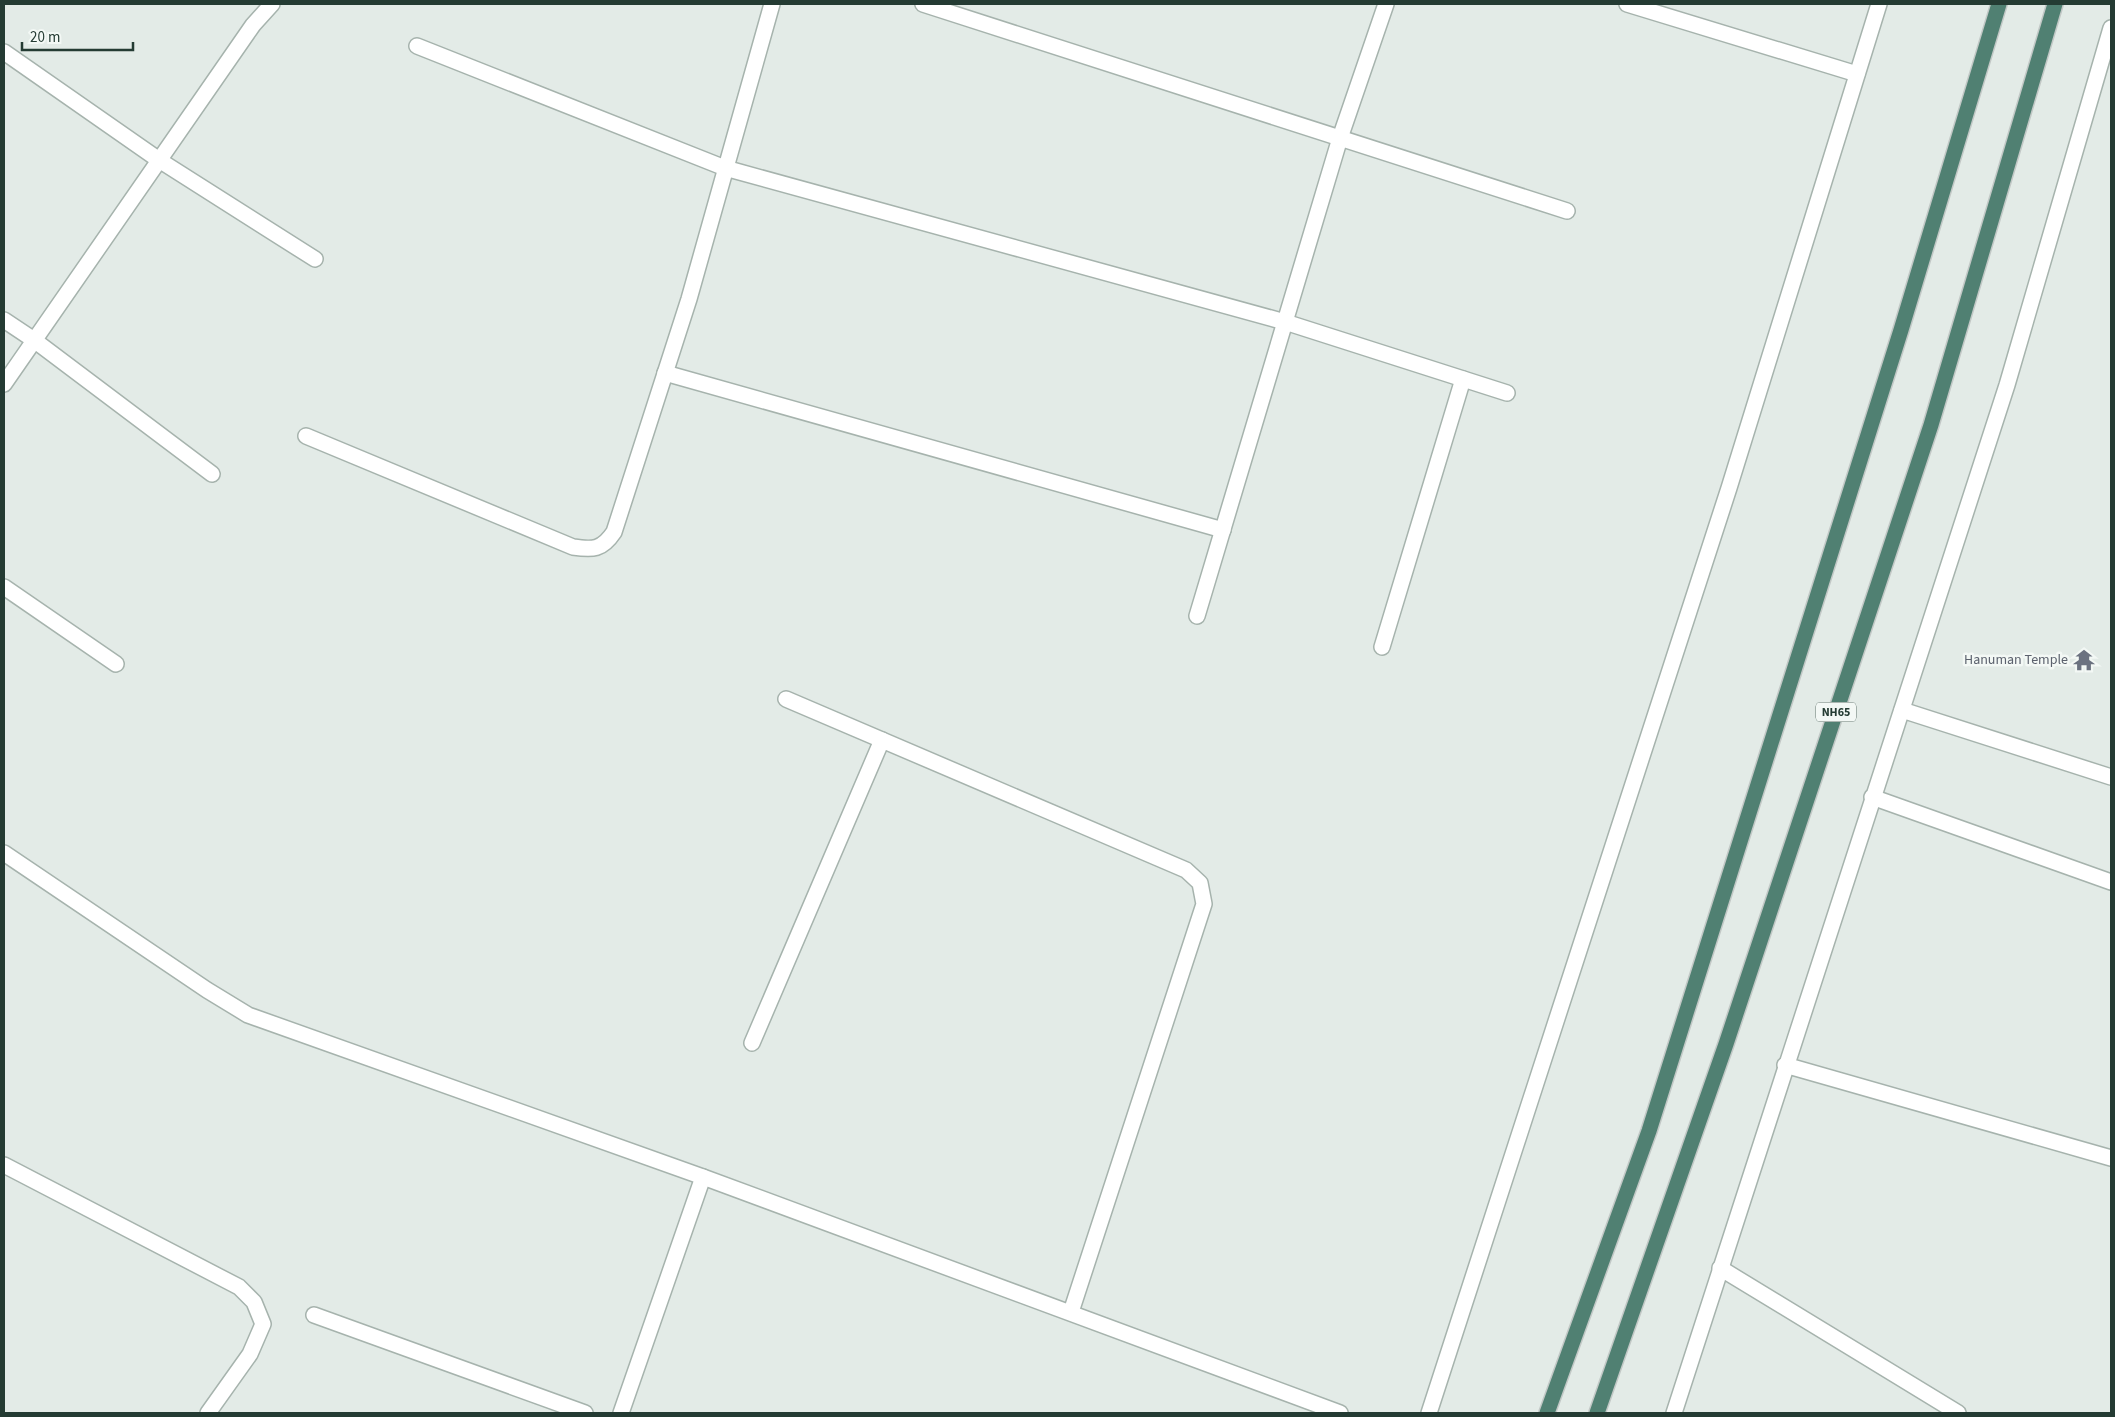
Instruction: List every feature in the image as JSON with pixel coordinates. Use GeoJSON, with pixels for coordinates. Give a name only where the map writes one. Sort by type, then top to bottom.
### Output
{"type":"FeatureCollection","features":[{"type":"Feature","properties":{"kind":"highway"},"geometry":{"type":"LineString","coordinates":[[1547,1413],[1649,1130],[1904,320],[1999,4]]}},
{"type":"Feature","properties":{"kind":"highway","name":"NH65"},"geometry":{"type":"LineString","coordinates":[[1597,1413],[1726,1044],[1931,425],[2055,4]]}},
{"type":"Feature","properties":{"kind":"street"},"geometry":{"type":"LineString","coordinates":[[4,384],[253,25],[272,4]]}},
{"type":"Feature","properties":{"kind":"street"},"geometry":{"type":"LineString","coordinates":[[306,436],[573,547],[591,550],[606,543],[614,532],[689,299],[772,4]]}},
{"type":"Feature","properties":{"kind":"street"},"geometry":{"type":"LineString","coordinates":[[923,4],[1567,211]]}},
{"type":"Feature","properties":{"kind":"street"},"geometry":{"type":"LineString","coordinates":[[1197,616],[1340,138],[1386,4]]}},
{"type":"Feature","properties":{"kind":"street"},"geometry":{"type":"LineString","coordinates":[[1627,4],[1857,74]]}},
{"type":"Feature","properties":{"kind":"street"},"geometry":{"type":"LineString","coordinates":[[1429,1413],[1726,498],[1879,4]]}},
{"type":"Feature","properties":{"kind":"street"},"geometry":{"type":"LineString","coordinates":[[1674,1413],[1785,1065],[2007,385],[2111,28]]}},
{"type":"Feature","properties":{"kind":"street"},"geometry":{"type":"LineString","coordinates":[[417,46],[725,168],[1285,322],[1507,392]]}},
{"type":"Feature","properties":{"kind":"street"},"geometry":{"type":"LineString","coordinates":[[4,52],[159,160],[315,260]]}},
{"type":"Feature","properties":{"kind":"street"},"geometry":{"type":"LineString","coordinates":[[4,320],[34,340],[212,474]]}},
{"type":"Feature","properties":{"kind":"street"},"geometry":{"type":"LineString","coordinates":[[665,373],[1223,530]]}},
{"type":"Feature","properties":{"kind":"street"},"geometry":{"type":"LineString","coordinates":[[1382,647],[1463,379]]}},
{"type":"Feature","properties":{"kind":"street"},"geometry":{"type":"LineString","coordinates":[[4,587],[116,664]]}},
{"type":"Feature","properties":{"kind":"street"},"geometry":{"type":"LineString","coordinates":[[786,699],[1186,870],[1200,883],[1204,904],[1071,1312]]}},
{"type":"Feature","properties":{"kind":"street"},"geometry":{"type":"LineString","coordinates":[[1902,710],[2111,777]]}},
{"type":"Feature","properties":{"kind":"street"},"geometry":{"type":"LineString","coordinates":[[752,1043],[882,740]]}},
{"type":"Feature","properties":{"kind":"street"},"geometry":{"type":"LineString","coordinates":[[1872,797],[2111,882]]}},
{"type":"Feature","properties":{"kind":"street"},"geometry":{"type":"LineString","coordinates":[[4,853],[207,990],[248,1015],[702,1177],[1340,1413]]}},
{"type":"Feature","properties":{"kind":"street"},"geometry":{"type":"LineString","coordinates":[[1785,1065],[2111,1158]]}},
{"type":"Feature","properties":{"kind":"street"},"geometry":{"type":"LineString","coordinates":[[4,1165],[239,1287],[254,1302],[263,1324],[250,1354],[208,1413]]}},
{"type":"Feature","properties":{"kind":"street"},"geometry":{"type":"LineString","coordinates":[[621,1413],[702,1177]]}},
{"type":"Feature","properties":{"kind":"street"},"geometry":{"type":"LineString","coordinates":[[1720,1268],[1958,1413]]}},
{"type":"Feature","properties":{"kind":"street"},"geometry":{"type":"LineString","coordinates":[[314,1315],[585,1413]]}},
{"type":"Feature","properties":{"kind":"place","name":"Hanuman Temple"},"geometry":{"type":"Point","coordinates":[2084,660]}}]}
